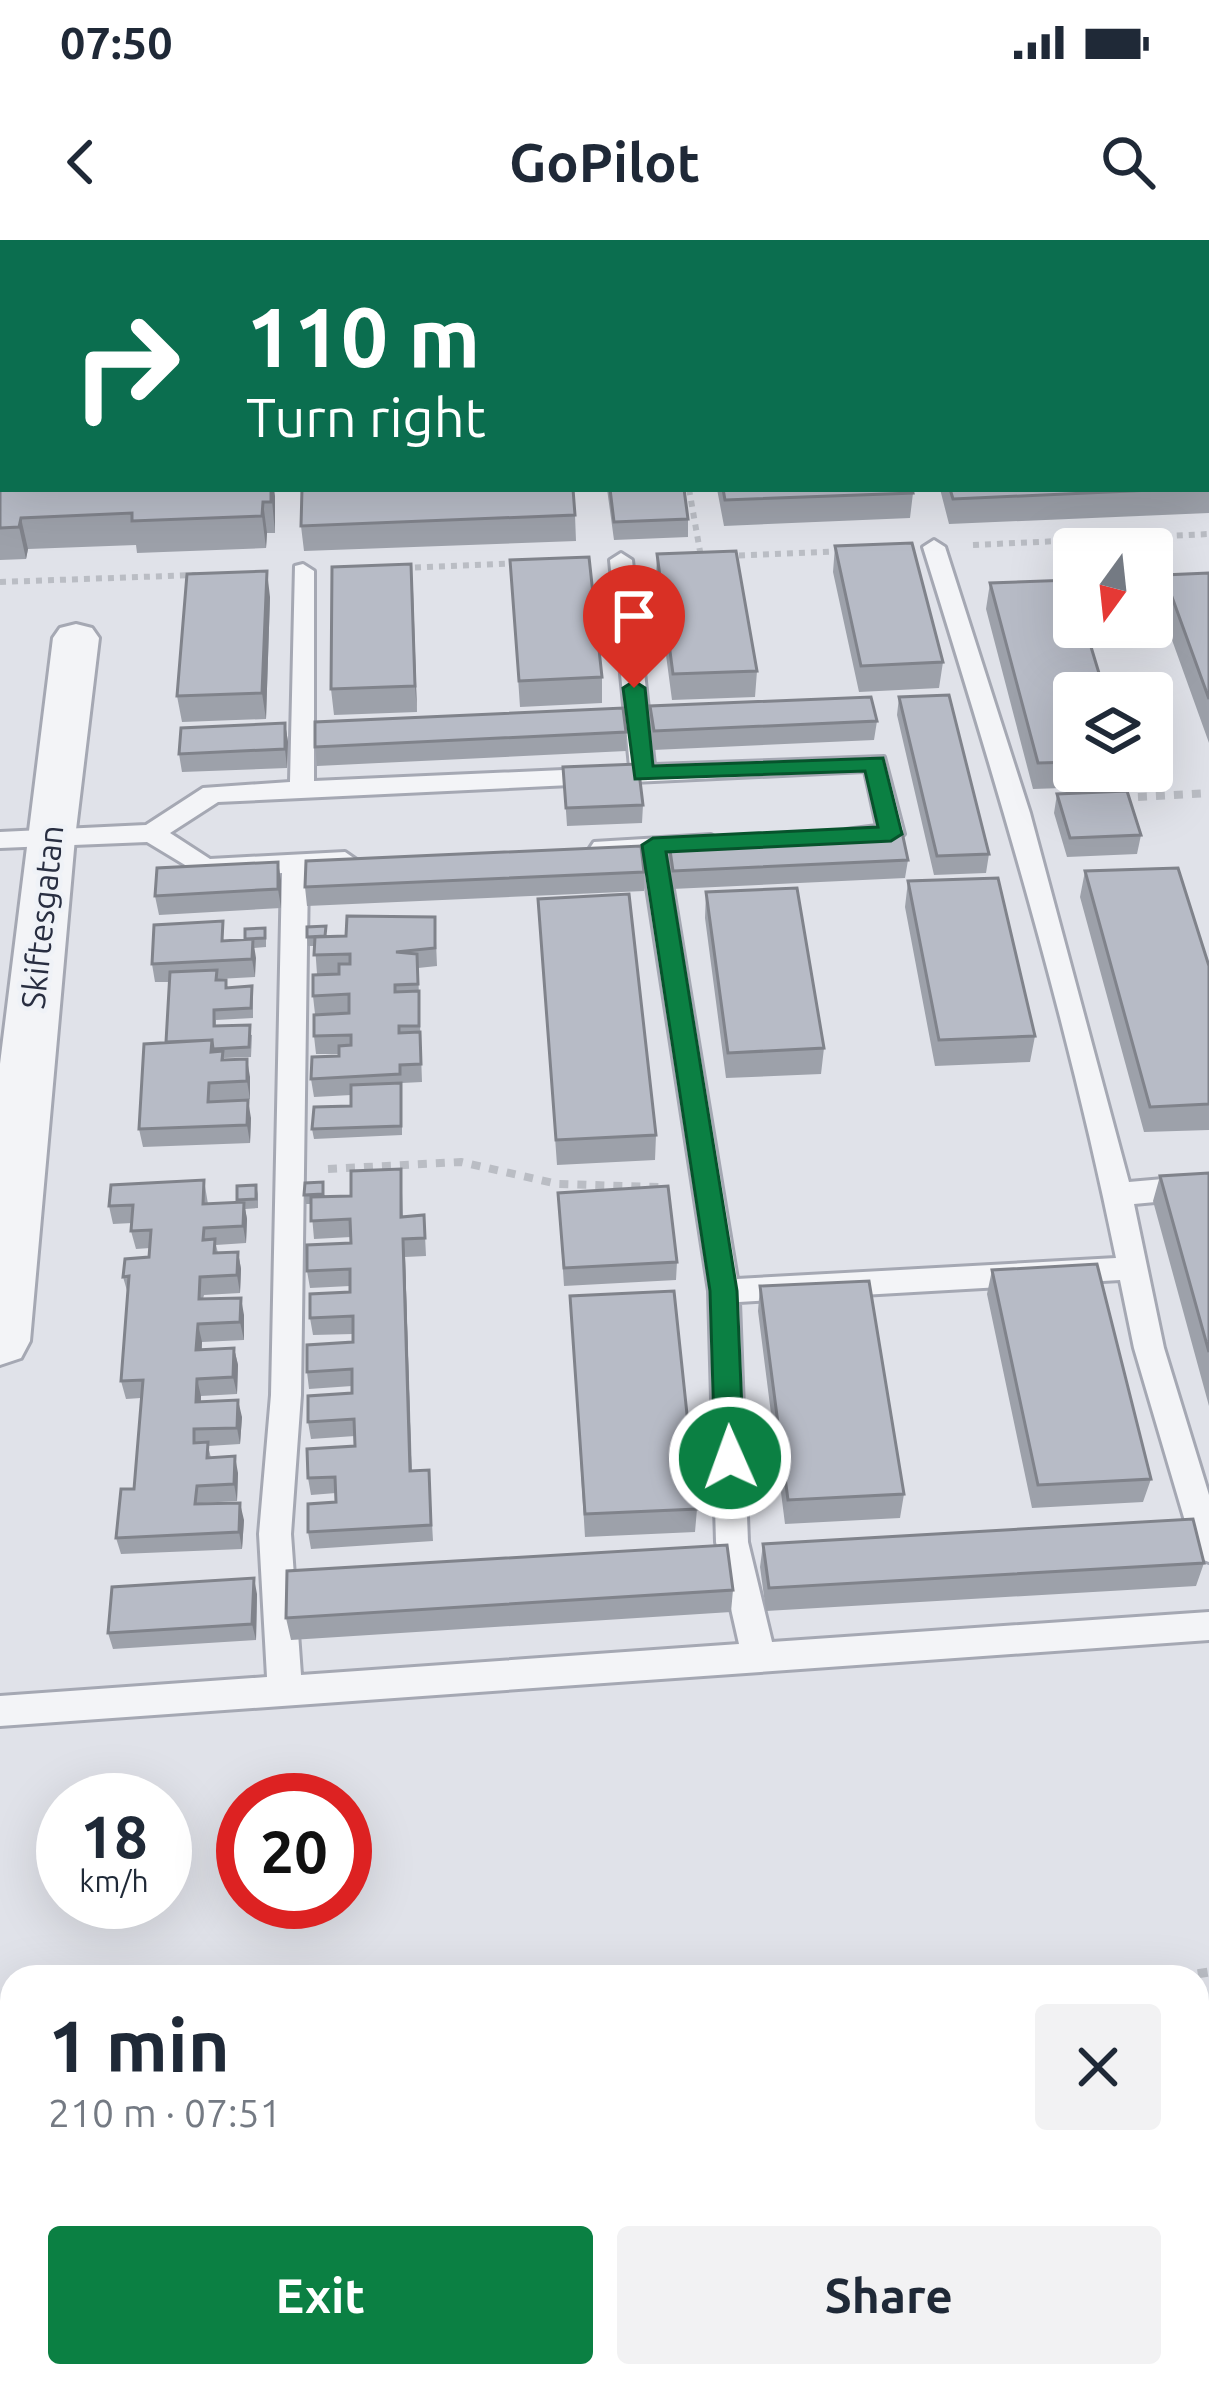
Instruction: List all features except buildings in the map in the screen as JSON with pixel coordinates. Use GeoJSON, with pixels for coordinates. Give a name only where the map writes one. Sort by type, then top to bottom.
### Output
{"type":"FeatureCollection","features":[{"type":"Feature","properties":{"kind":"street","name":"Skiftesgatan"},"geometry":{"type":"LineString","coordinates":[[0,1340],[25,839],[76,638]]}},
{"type":"Feature","properties":{"kind":"lane"},"geometry":{"type":"LineString","coordinates":[[934,547],[1018,813],[1118,1194],[1149,1348],[1209,1548]]}},
{"type":"Feature","properties":{"kind":"lane"},"geometry":{"type":"LineString","coordinates":[[622,560],[643,774]]}},
{"type":"Feature","properties":{"kind":"lane"},"geometry":{"type":"LineString","coordinates":[[302,790],[303,571]]}},
{"type":"Feature","properties":{"kind":"lane"},"geometry":{"type":"LineString","coordinates":[[25,839],[152,833],[212,794],[875,763],[891,834],[820,837]]}},
{"type":"Feature","properties":{"kind":"lane"},"geometry":{"type":"LineString","coordinates":[[152,833],[205,868],[366,860]]}},
{"type":"Feature","properties":{"kind":"lane"},"geometry":{"type":"LineString","coordinates":[[582,849],[748,841]]}},
{"type":"Feature","properties":{"kind":"lane"},"geometry":{"type":"LineString","coordinates":[[653,845],[724,1291],[732,1542],[759,1658]]}},
{"type":"Feature","properties":{"kind":"lane"},"geometry":{"type":"LineString","coordinates":[[285,1691],[275,1534],[286,1395],[295,863]]}},
{"type":"Feature","properties":{"kind":"lane"},"geometry":{"type":"LineString","coordinates":[[1118,1194],[1209,1186]]}},
{"type":"Feature","properties":{"kind":"lane"},"geometry":{"type":"LineString","coordinates":[[724,1291],[1133,1268]]}},
{"type":"Feature","properties":{"kind":"lane"},"geometry":{"type":"LineString","coordinates":[[0,1711],[1209,1626]]}},
{"type":"Feature","properties":{"kind":"path"},"geometry":{"type":"LineString","coordinates":[[690,492],[701,557]]}},
{"type":"Feature","properties":{"kind":"path"},"geometry":{"type":"LineString","coordinates":[[1018,813],[1101,800],[1209,793]]}},
{"type":"Feature","properties":{"kind":"path"},"geometry":{"type":"LineString","coordinates":[[290,1171],[461,1162],[558,1184],[708,1189]]}},
{"type":"Feature","properties":{"kind":"route"},"geometry":{"type":"LineString","coordinates":[[634,688],[643,774],[875,763],[891,834],[653,845],[724,1291],[730,1458]]}}]}
